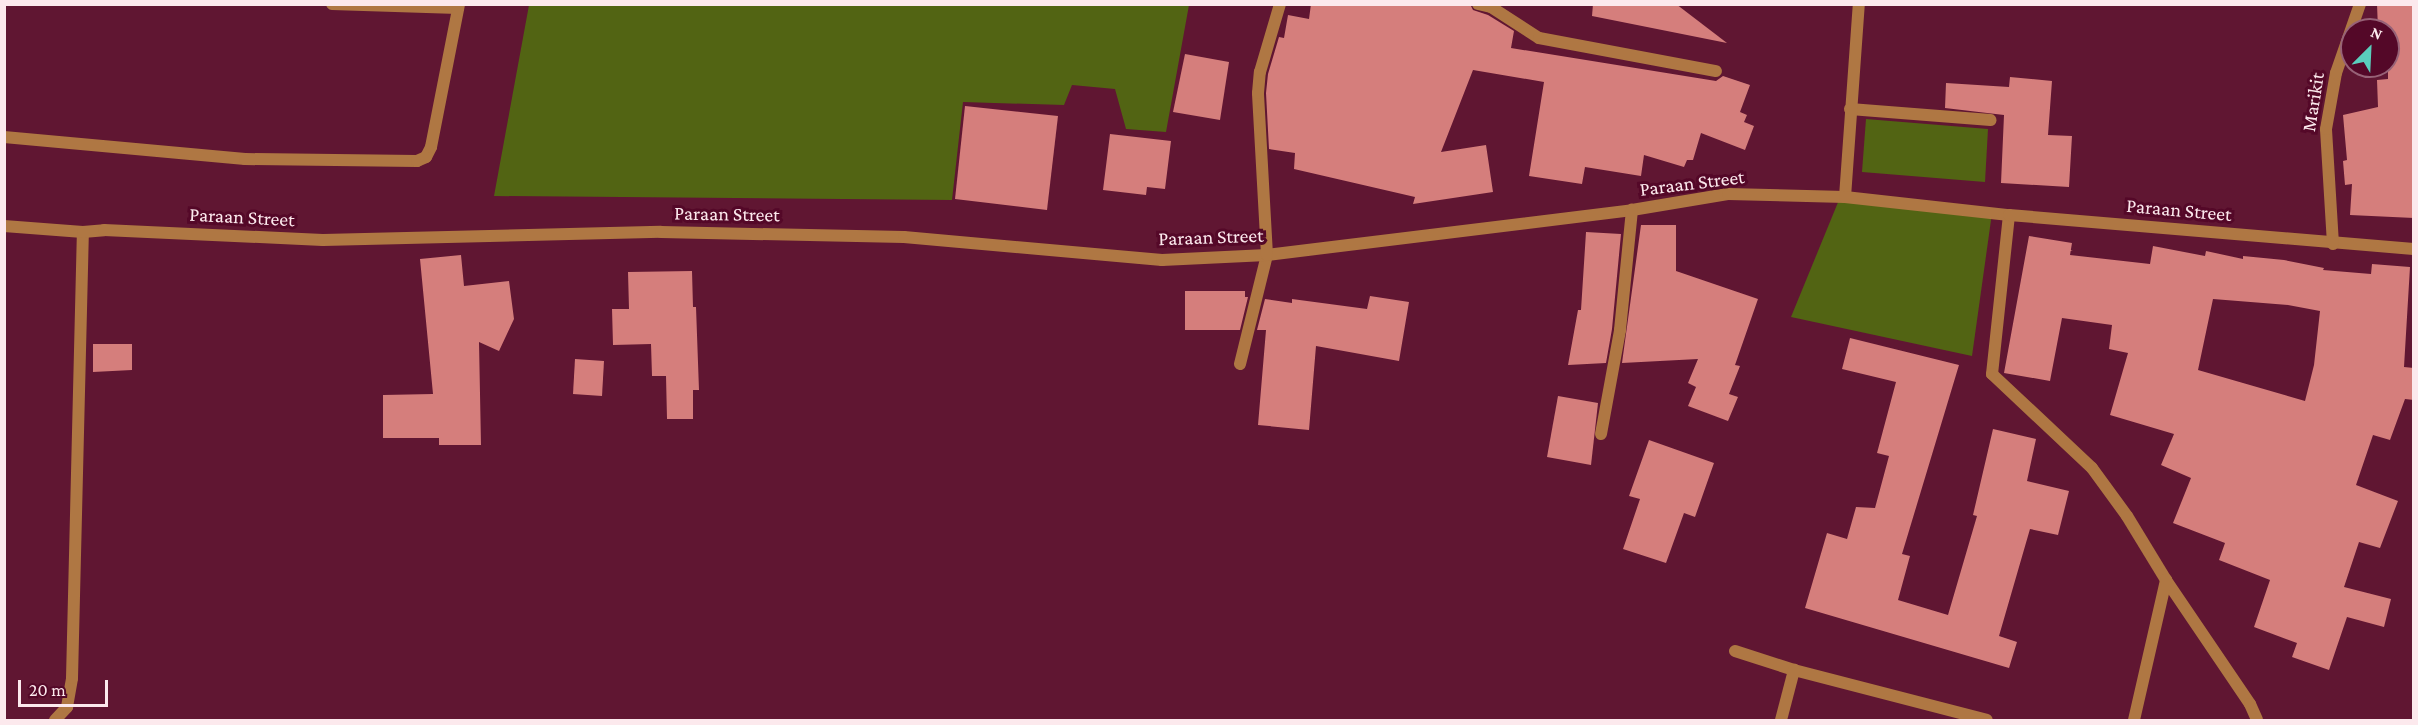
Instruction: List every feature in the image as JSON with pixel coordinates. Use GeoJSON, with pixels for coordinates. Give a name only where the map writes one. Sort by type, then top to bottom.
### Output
{"type":"FeatureCollection","features":[{"type":"Feature","properties":{"kind":"street"},"geometry":{"type":"LineString","coordinates":[[4,137],[245,159],[417,161],[426,157],[431,147],[459,6],[332,4]]}},
{"type":"Feature","properties":{"kind":"street"},"geometry":{"type":"LineString","coordinates":[[1240,364],[1267,255],[1258,93],[1260,72],[1280,4]]}},
{"type":"Feature","properties":{"kind":"street"},"geometry":{"type":"LineString","coordinates":[[1478,4],[1491,7],[1539,38],[1716,70]]}},
{"type":"Feature","properties":{"kind":"street"},"geometry":{"type":"LineString","coordinates":[[1845,197],[1859,4]]}},
{"type":"Feature","properties":{"kind":"street","name":"Marikit"},"geometry":{"type":"LineString","coordinates":[[2332,244],[2326,129],[2336,73],[2360,4]]}},
{"type":"Feature","properties":{"kind":"street"},"geometry":{"type":"LineString","coordinates":[[1850,109],[1991,120]]}},
{"type":"Feature","properties":{"kind":"street","name":"Paraan Street"},"geometry":{"type":"LineString","coordinates":[[4,226],[83,232],[104,230],[322,240],[661,232],[904,237],[1162,260],[1267,255],[1632,210],[1728,194],[1845,197],[2009,215],[2332,244],[2414,249]]}},
{"type":"Feature","properties":{"kind":"street"},"geometry":{"type":"LineString","coordinates":[[1601,434],[1620,330],[1632,210]]}},
{"type":"Feature","properties":{"kind":"street"},"geometry":{"type":"LineString","coordinates":[[2009,215],[1992,374],[2092,468],[2127,516],[2166,580],[2250,704],[2257,720]]}},
{"type":"Feature","properties":{"kind":"street"},"geometry":{"type":"LineString","coordinates":[[55,720],[67,707],[72,678],[83,232]]}},
{"type":"Feature","properties":{"kind":"street"},"geometry":{"type":"LineString","coordinates":[[2134,720],[2166,580]]}},
{"type":"Feature","properties":{"kind":"street"},"geometry":{"type":"LineString","coordinates":[[1735,651],[1794,670],[1986,719]]}},
{"type":"Feature","properties":{"kind":"street"},"geometry":{"type":"LineString","coordinates":[[1781,720],[1794,670]]}},
{"type":"Feature","properties":{"kind":"green space"},"geometry":{"type":"Polygon","coordinates":[[[529,4],[1189,5],[1166,132],[1126,129],[1115,89],[1072,85],[1064,105],[963,102],[952,200],[494,196],[529,4]]]}},
{"type":"Feature","properties":{"kind":"green space"},"geometry":{"type":"Polygon","coordinates":[[[1866,119],[1988,129],[1985,182],[1862,172],[1866,119]]]}},
{"type":"Feature","properties":{"kind":"green space"},"geometry":{"type":"Polygon","coordinates":[[[1841,195],[1992,213],[1972,356],[1791,317],[1841,195]]]}},
{"type":"Feature","properties":{"kind":"building"},"geometry":{"type":"Polygon","coordinates":[[[1311,4],[1470,4],[1473,10],[1488,15],[1514,31],[1511,48],[1716,81],[1723,76],[1750,85],[1740,112],[1747,115],[1744,122],[1754,126],[1745,150],[1701,133],[1693,160],[1687,160],[1684,167],[1644,155],[1641,176],[1585,167],[1582,184],[1529,176],[1544,82],[1473,70],[1441,152],[1486,145],[1493,192],[1413,204],[1415,197],[1294,169],[1295,153],[1269,149],[1266,93],[1268,74],[1279,37],[1284,38],[1288,15],[1309,19],[1311,4]]]}},
{"type":"Feature","properties":{"kind":"building"},"geometry":{"type":"Polygon","coordinates":[[[1593,4],[1676,4],[1727,43],[1592,16],[1593,4]]]}},
{"type":"Feature","properties":{"kind":"building"},"geometry":{"type":"Polygon","coordinates":[[[2377,4],[2414,4],[2414,218],[2350,215],[2352,184],[2345,185],[2343,161],[2347,160],[2343,115],[2378,107],[2377,80],[2400,78],[2400,18],[2378,18],[2377,4]]]}},
{"type":"Feature","properties":{"kind":"building"},"geometry":{"type":"Polygon","coordinates":[[[1185,54],[1229,62],[1220,120],[1173,112],[1185,54]]]}},
{"type":"Feature","properties":{"kind":"building"},"geometry":{"type":"Polygon","coordinates":[[[2010,77],[2052,81],[2048,135],[2072,136],[2069,187],[2001,183],[2004,115],[1945,108],[1946,83],[2009,87],[2010,77]]]}},
{"type":"Feature","properties":{"kind":"building"},"geometry":{"type":"Polygon","coordinates":[[[965,106],[1058,116],[1047,210],[955,199],[965,106]]]}},
{"type":"Feature","properties":{"kind":"building"},"geometry":{"type":"Polygon","coordinates":[[[1110,134],[1171,141],[1165,189],[1147,187],[1146,195],[1103,190],[1110,134]]]}},
{"type":"Feature","properties":{"kind":"building"},"geometry":{"type":"Polygon","coordinates":[[[1641,225],[1676,225],[1676,271],[1758,299],[1735,365],[1740,366],[1729,394],[1738,397],[1728,421],[1688,406],[1696,387],[1688,383],[1698,359],[1622,363],[1641,225]]]}},
{"type":"Feature","properties":{"kind":"building"},"geometry":{"type":"Polygon","coordinates":[[[1586,232],[1621,234],[1612,329],[1606,363],[1568,365],[1578,310],[1581,310],[1586,232]]]}},
{"type":"Feature","properties":{"kind":"building"},"geometry":{"type":"Polygon","coordinates":[[[2029,236],[2072,243],[2070,255],[2150,264],[2153,246],[2205,256],[2206,251],[2243,259],[2243,256],[2284,260],[2324,268],[2323,270],[2371,274],[2372,264],[2410,267],[2404,367],[2414,368],[2414,400],[2405,399],[2390,440],[2373,435],[2356,485],[2398,501],[2380,548],[2359,542],[2344,587],[2391,599],[2384,627],[2347,617],[2329,670],[2292,657],[2297,643],[2254,627],[2270,580],[2219,560],[2225,543],[2173,523],[2191,478],[2161,465],[2174,434],[2110,415],[2128,353],[2109,349],[2112,325],[2062,318],[2050,381],[2004,373],[2029,236]],[[2213,299],[2198,370],[2305,401],[2314,365],[2320,311],[2288,305],[2213,299]]]}},
{"type":"Feature","properties":{"kind":"building"},"geometry":{"type":"Polygon","coordinates":[[[461,255],[464,286],[509,281],[514,319],[499,351],[479,342],[481,445],[439,445],[439,438],[383,438],[383,395],[433,394],[420,259],[461,255]]]}},
{"type":"Feature","properties":{"kind":"building"},"geometry":{"type":"Polygon","coordinates":[[[692,271],[693,307],[696,307],[699,390],[693,390],[693,419],[667,419],[666,376],[652,376],[651,344],[613,345],[612,309],[629,309],[628,272],[692,271]]]}},
{"type":"Feature","properties":{"kind":"building"},"geometry":{"type":"Polygon","coordinates":[[[1185,291],[1245,291],[1245,297],[1248,297],[1240,330],[1185,330],[1185,291]]]}},
{"type":"Feature","properties":{"kind":"building"},"geometry":{"type":"Polygon","coordinates":[[[1370,296],[1409,302],[1399,361],[1316,346],[1309,430],[1258,425],[1266,330],[1257,330],[1265,299],[1292,303],[1292,299],[1367,309],[1370,296]]]}},
{"type":"Feature","properties":{"kind":"building"},"geometry":{"type":"Polygon","coordinates":[[[1850,338],[1959,365],[1902,554],[1910,556],[1898,600],[1948,615],[1977,516],[1973,515],[1993,429],[2036,439],[2027,481],[2069,491],[2058,535],[2030,529],[1999,636],[2017,642],[2009,668],[1805,608],[1827,533],[1847,539],[1856,507],[1875,508],[1889,456],[1877,453],[1896,382],[1842,369],[1850,338]]]}},
{"type":"Feature","properties":{"kind":"building"},"geometry":{"type":"Polygon","coordinates":[[[93,344],[132,344],[132,370],[93,372],[93,344]]]}},
{"type":"Feature","properties":{"kind":"building"},"geometry":{"type":"Polygon","coordinates":[[[575,359],[604,361],[602,396],[573,394],[575,359]]]}},
{"type":"Feature","properties":{"kind":"building"},"geometry":{"type":"Polygon","coordinates":[[[1558,396],[1598,403],[1591,465],[1547,457],[1558,396]]]}},
{"type":"Feature","properties":{"kind":"building"},"geometry":{"type":"Polygon","coordinates":[[[1649,440],[1714,463],[1695,517],[1684,513],[1666,563],[1623,549],[1640,499],[1629,496],[1649,440]]]}}]}
